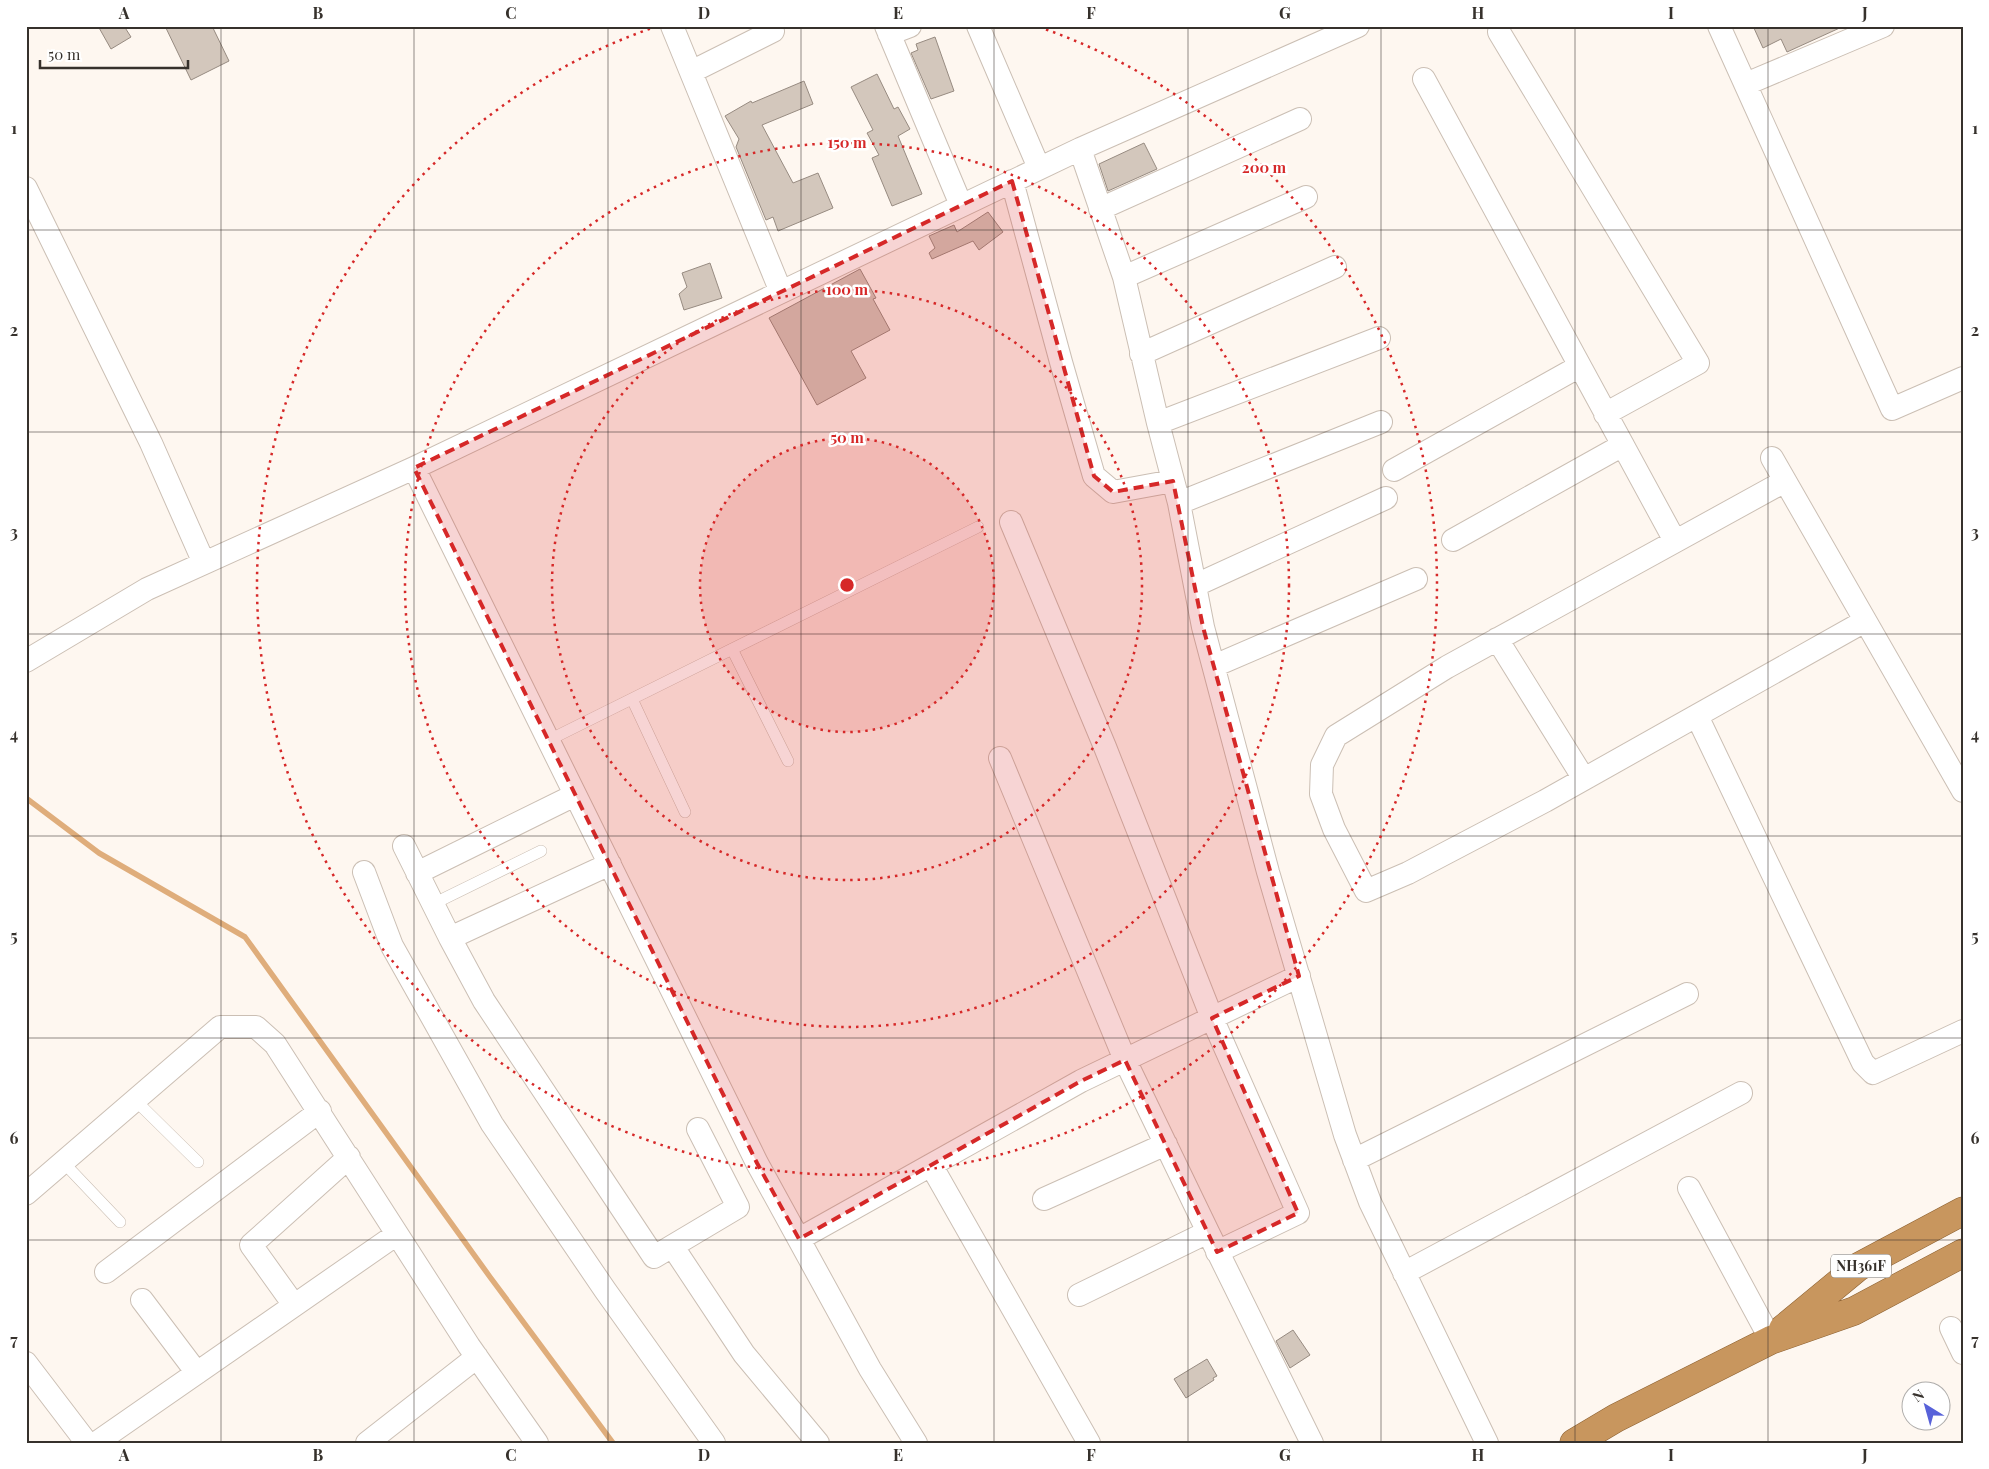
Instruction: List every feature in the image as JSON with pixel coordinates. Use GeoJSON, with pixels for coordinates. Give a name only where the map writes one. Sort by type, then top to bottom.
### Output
{"type":"FeatureCollection","features":[{"type":"Feature","properties":{"kind":"highway","name":"NH361F"},"geometry":{"type":"LineString","coordinates":[[1771,1340],[1858,1267],[1963,1211]]}},
{"type":"Feature","properties":{"kind":"highway","name":"NH361F"},"geometry":{"type":"LineString","coordinates":[[1574,1443],[1616,1418],[1771,1340],[1854,1311],[1963,1253]]}},
{"type":"Feature","properties":{"kind":"street"},"geometry":{"type":"LineString","coordinates":[[672,26],[781,292]]}},
{"type":"Feature","properties":{"kind":"street"},"geometry":{"type":"LineString","coordinates":[[910,26],[887,30],[961,205]]}},
{"type":"Feature","properties":{"kind":"street"},"geometry":{"type":"LineString","coordinates":[[978,26],[1038,168]]}},
{"type":"Feature","properties":{"kind":"street"},"geometry":{"type":"LineString","coordinates":[[26,661],[147,589],[414,468],[1080,148],[1358,26]]}},
{"type":"Feature","properties":{"kind":"street"},"geometry":{"type":"LineString","coordinates":[[1719,26],[1892,409],[1963,378]]}},
{"type":"Feature","properties":{"kind":"street"},"geometry":{"type":"LineString","coordinates":[[1746,84],[1883,26]]}},
{"type":"Feature","properties":{"kind":"street"},"geometry":{"type":"LineString","coordinates":[[691,72],[773,31]]}},
{"type":"Feature","properties":{"kind":"street"},"geometry":{"type":"LineString","coordinates":[[1499,32],[1698,363],[1606,414]]}},
{"type":"Feature","properties":{"kind":"street"},"geometry":{"type":"LineString","coordinates":[[1424,79],[1675,541]]}},
{"type":"Feature","properties":{"kind":"street"},"geometry":{"type":"LineString","coordinates":[[1100,209],[1300,120]]}},
{"type":"Feature","properties":{"kind":"street"},"geometry":{"type":"LineString","coordinates":[[1080,148],[1124,277],[1179,503],[1203,627],[1268,872],[1345,1135],[1370,1202],[1487,1443]]}},
{"type":"Feature","properties":{"kind":"street"},"geometry":{"type":"LineString","coordinates":[[1012,181],[1094,476],[1113,492],[1173,481]]}},
{"type":"Feature","properties":{"kind":"street"},"geometry":{"type":"LineString","coordinates":[[26,188],[151,443],[204,563]]}},
{"type":"Feature","properties":{"kind":"street"},"geometry":{"type":"LineString","coordinates":[[1124,277],[1306,197]]}},
{"type":"Feature","properties":{"kind":"street"},"geometry":{"type":"LineString","coordinates":[[1142,354],[1335,268]]}},
{"type":"Feature","properties":{"kind":"street"},"geometry":{"type":"LineString","coordinates":[[1158,423],[1379,338]]}},
{"type":"Feature","properties":{"kind":"street"},"geometry":{"type":"LineString","coordinates":[[1394,470],[1580,366]]}},
{"type":"Feature","properties":{"kind":"street"},"geometry":{"type":"LineString","coordinates":[[1179,503],[1381,422]]}},
{"type":"Feature","properties":{"kind":"street"},"geometry":{"type":"LineString","coordinates":[[1453,540],[1623,445]]}},
{"type":"Feature","properties":{"kind":"street"},"geometry":{"type":"LineString","coordinates":[[1772,458],[1963,791]]}},
{"type":"Feature","properties":{"kind":"street"},"geometry":{"type":"LineString","coordinates":[[414,468],[757,1163],[870,1369],[916,1443]]}},
{"type":"Feature","properties":{"kind":"street"},"geometry":{"type":"LineString","coordinates":[[1785,481],[1497,639],[1392,700],[1336,736],[1322,765],[1321,794],[1334,829],[1366,891],[1417,868],[1584,779],[1865,621]]}},
{"type":"Feature","properties":{"kind":"street"},"geometry":{"type":"LineString","coordinates":[[1196,585],[1386,498]]}},
{"type":"Feature","properties":{"kind":"street"},"geometry":{"type":"LineString","coordinates":[[1011,522],[1105,746],[1212,1018],[1298,1213],[1213,1242],[1079,1295]]}},
{"type":"Feature","properties":{"kind":"street"},"geometry":{"type":"LineString","coordinates":[[1214,666],[1416,579]]}},
{"type":"Feature","properties":{"kind":"street"},"geometry":{"type":"LineString","coordinates":[[1497,639],[1584,779]]}},
{"type":"Feature","properties":{"kind":"street"},"geometry":{"type":"LineString","coordinates":[[1697,716],[1863,1062],[1873,1074],[1963,1031]]}},
{"type":"Feature","properties":{"kind":"street"},"geometry":{"type":"LineString","coordinates":[[1000,758],[1126,1060],[1312,1443]]}},
{"type":"Feature","properties":{"kind":"street"},"geometry":{"type":"LineString","coordinates":[[418,872],[576,795]]}},
{"type":"Feature","properties":{"kind":"street"},"geometry":{"type":"LineString","coordinates":[[404,846],[484,1001],[654,1257],[738,1207],[698,1130]]}},
{"type":"Feature","properties":{"kind":"street"},"geometry":{"type":"LineString","coordinates":[[450,938],[610,864]]}},
{"type":"Feature","properties":{"kind":"street"},"geometry":{"type":"LineString","coordinates":[[364,872],[392,946],[492,1124],[605,1290],[714,1443]]}},
{"type":"Feature","properties":{"kind":"street"},"geometry":{"type":"LineString","coordinates":[[799,1240],[1081,1081],[1299,976]]}},
{"type":"Feature","properties":{"kind":"street"},"geometry":{"type":"LineString","coordinates":[[1354,1160],[1687,994]]}},
{"type":"Feature","properties":{"kind":"street"},"geometry":{"type":"LineString","coordinates":[[26,1194],[220,1027],[256,1027],[275,1044],[477,1357],[537,1443]]}},
{"type":"Feature","properties":{"kind":"street"},"geometry":{"type":"LineString","coordinates":[[1404,1273],[1741,1093]]}},
{"type":"Feature","properties":{"kind":"street"},"geometry":{"type":"LineString","coordinates":[[106,1272],[320,1111]]}},
{"type":"Feature","properties":{"kind":"street"},"geometry":{"type":"LineString","coordinates":[[1044,1199],[1166,1144]]}},
{"type":"Feature","properties":{"kind":"street"},"geometry":{"type":"LineString","coordinates":[[294,1305],[251,1245],[349,1157]]}},
{"type":"Feature","properties":{"kind":"street"},"geometry":{"type":"LineString","coordinates":[[931,1165],[1089,1443]]}},
{"type":"Feature","properties":{"kind":"street"},"geometry":{"type":"LineString","coordinates":[[1689,1188],[1771,1340]]}},
{"type":"Feature","properties":{"kind":"street"},"geometry":{"type":"LineString","coordinates":[[96,1443],[397,1234]]}},
{"type":"Feature","properties":{"kind":"street"},"geometry":{"type":"LineString","coordinates":[[673,1247],[744,1354],[818,1443]]}},
{"type":"Feature","properties":{"kind":"street"},"geometry":{"type":"LineString","coordinates":[[142,1300],[197,1373]]}},
{"type":"Feature","properties":{"kind":"street"},"geometry":{"type":"LineString","coordinates":[[1951,1328],[1963,1353]]}},
{"type":"Feature","properties":{"kind":"street"},"geometry":{"type":"LineString","coordinates":[[367,1443],[477,1357]]}},
{"type":"Feature","properties":{"kind":"street"},"geometry":{"type":"LineString","coordinates":[[26,1363],[87,1443]]}},
{"type":"Feature","properties":{"kind":"lane"},"geometry":{"type":"LineString","coordinates":[[549,740],[978,527]]}},
{"type":"Feature","properties":{"kind":"lane"},"geometry":{"type":"LineString","coordinates":[[732,649],[788,761]]}},
{"type":"Feature","properties":{"kind":"lane"},"geometry":{"type":"LineString","coordinates":[[632,699],[685,812]]}},
{"type":"Feature","properties":{"kind":"lane"},"geometry":{"type":"LineString","coordinates":[[433,904],[541,851]]}},
{"type":"Feature","properties":{"kind":"lane"},"geometry":{"type":"LineString","coordinates":[[135,1100],[198,1162]]}},
{"type":"Feature","properties":{"kind":"lane"},"geometry":{"type":"LineString","coordinates":[[63,1162],[120,1222]]}},
{"type":"Feature","properties":{"kind":"highlighted area"},"geometry":{"type":"Polygon","coordinates":[[[1012,181],[1094,476],[1113,492],[1173,481],[1203,627],[1299,976],[1212,1018],[1298,1213],[1217,1252],[1125,1060],[1081,1081],[799,1239],[757,1163],[414,468],[1012,181]]]}},
{"type":"Feature","properties":{"kind":"building"},"geometry":{"type":"Polygon","coordinates":[[[98,26],[124,26],[131,37],[111,49],[98,26]]]}},
{"type":"Feature","properties":{"kind":"building"},"geometry":{"type":"Polygon","coordinates":[[[165,26],[212,26],[229,61],[191,80],[165,26]]]}},
{"type":"Feature","properties":{"kind":"building"},"geometry":{"type":"Polygon","coordinates":[[[1753,26],[1844,26],[1787,52],[1781,39],[1763,48],[1753,26]]]}},
{"type":"Feature","properties":{"kind":"building"},"geometry":{"type":"Polygon","coordinates":[[[935,37],[954,91],[931,99],[911,53],[918,50],[916,44],[935,37]]]}},
{"type":"Feature","properties":{"kind":"building"},"geometry":{"type":"Polygon","coordinates":[[[877,74],[894,109],[898,107],[910,129],[898,136],[922,194],[892,206],[872,158],[879,155],[867,133],[873,130],[851,87],[877,74]]]}},
{"type":"Feature","properties":{"kind":"building"},"geometry":{"type":"Polygon","coordinates":[[[804,81],[813,104],[762,125],[793,183],[818,173],[833,208],[778,231],[773,217],[766,220],[736,147],[739,139],[725,116],[751,101],[752,103],[804,81]]]}},
{"type":"Feature","properties":{"kind":"building"},"geometry":{"type":"Polygon","coordinates":[[[1144,143],[1157,169],[1108,191],[1099,164],[1144,143]]]}},
{"type":"Feature","properties":{"kind":"building"},"geometry":{"type":"Polygon","coordinates":[[[988,212],[1003,232],[979,250],[973,241],[932,259],[929,253],[935,248],[929,236],[954,225],[957,232],[988,212]]]}},
{"type":"Feature","properties":{"kind":"building"},"geometry":{"type":"Polygon","coordinates":[[[710,263],[722,298],[684,310],[679,294],[687,287],[682,273],[710,263]]]}},
{"type":"Feature","properties":{"kind":"building"},"geometry":{"type":"Polygon","coordinates":[[[860,269],[876,298],[873,299],[890,330],[851,351],[866,378],[817,405],[769,318],[860,269]]]}},
{"type":"Feature","properties":{"kind":"building"},"geometry":{"type":"Polygon","coordinates":[[[1293,1330],[1310,1355],[1290,1368],[1276,1341],[1293,1330]]]}},
{"type":"Feature","properties":{"kind":"building"},"geometry":{"type":"Polygon","coordinates":[[[1207,1359],[1217,1376],[1213,1378],[1214,1380],[1186,1398],[1174,1379],[1207,1359]]]}},
{"type":"Feature","properties":{"kind":"waterway"},"geometry":{"type":"LineString","coordinates":[[26,798],[99,853],[245,937],[490,1277],[613,1443]]}}]}
